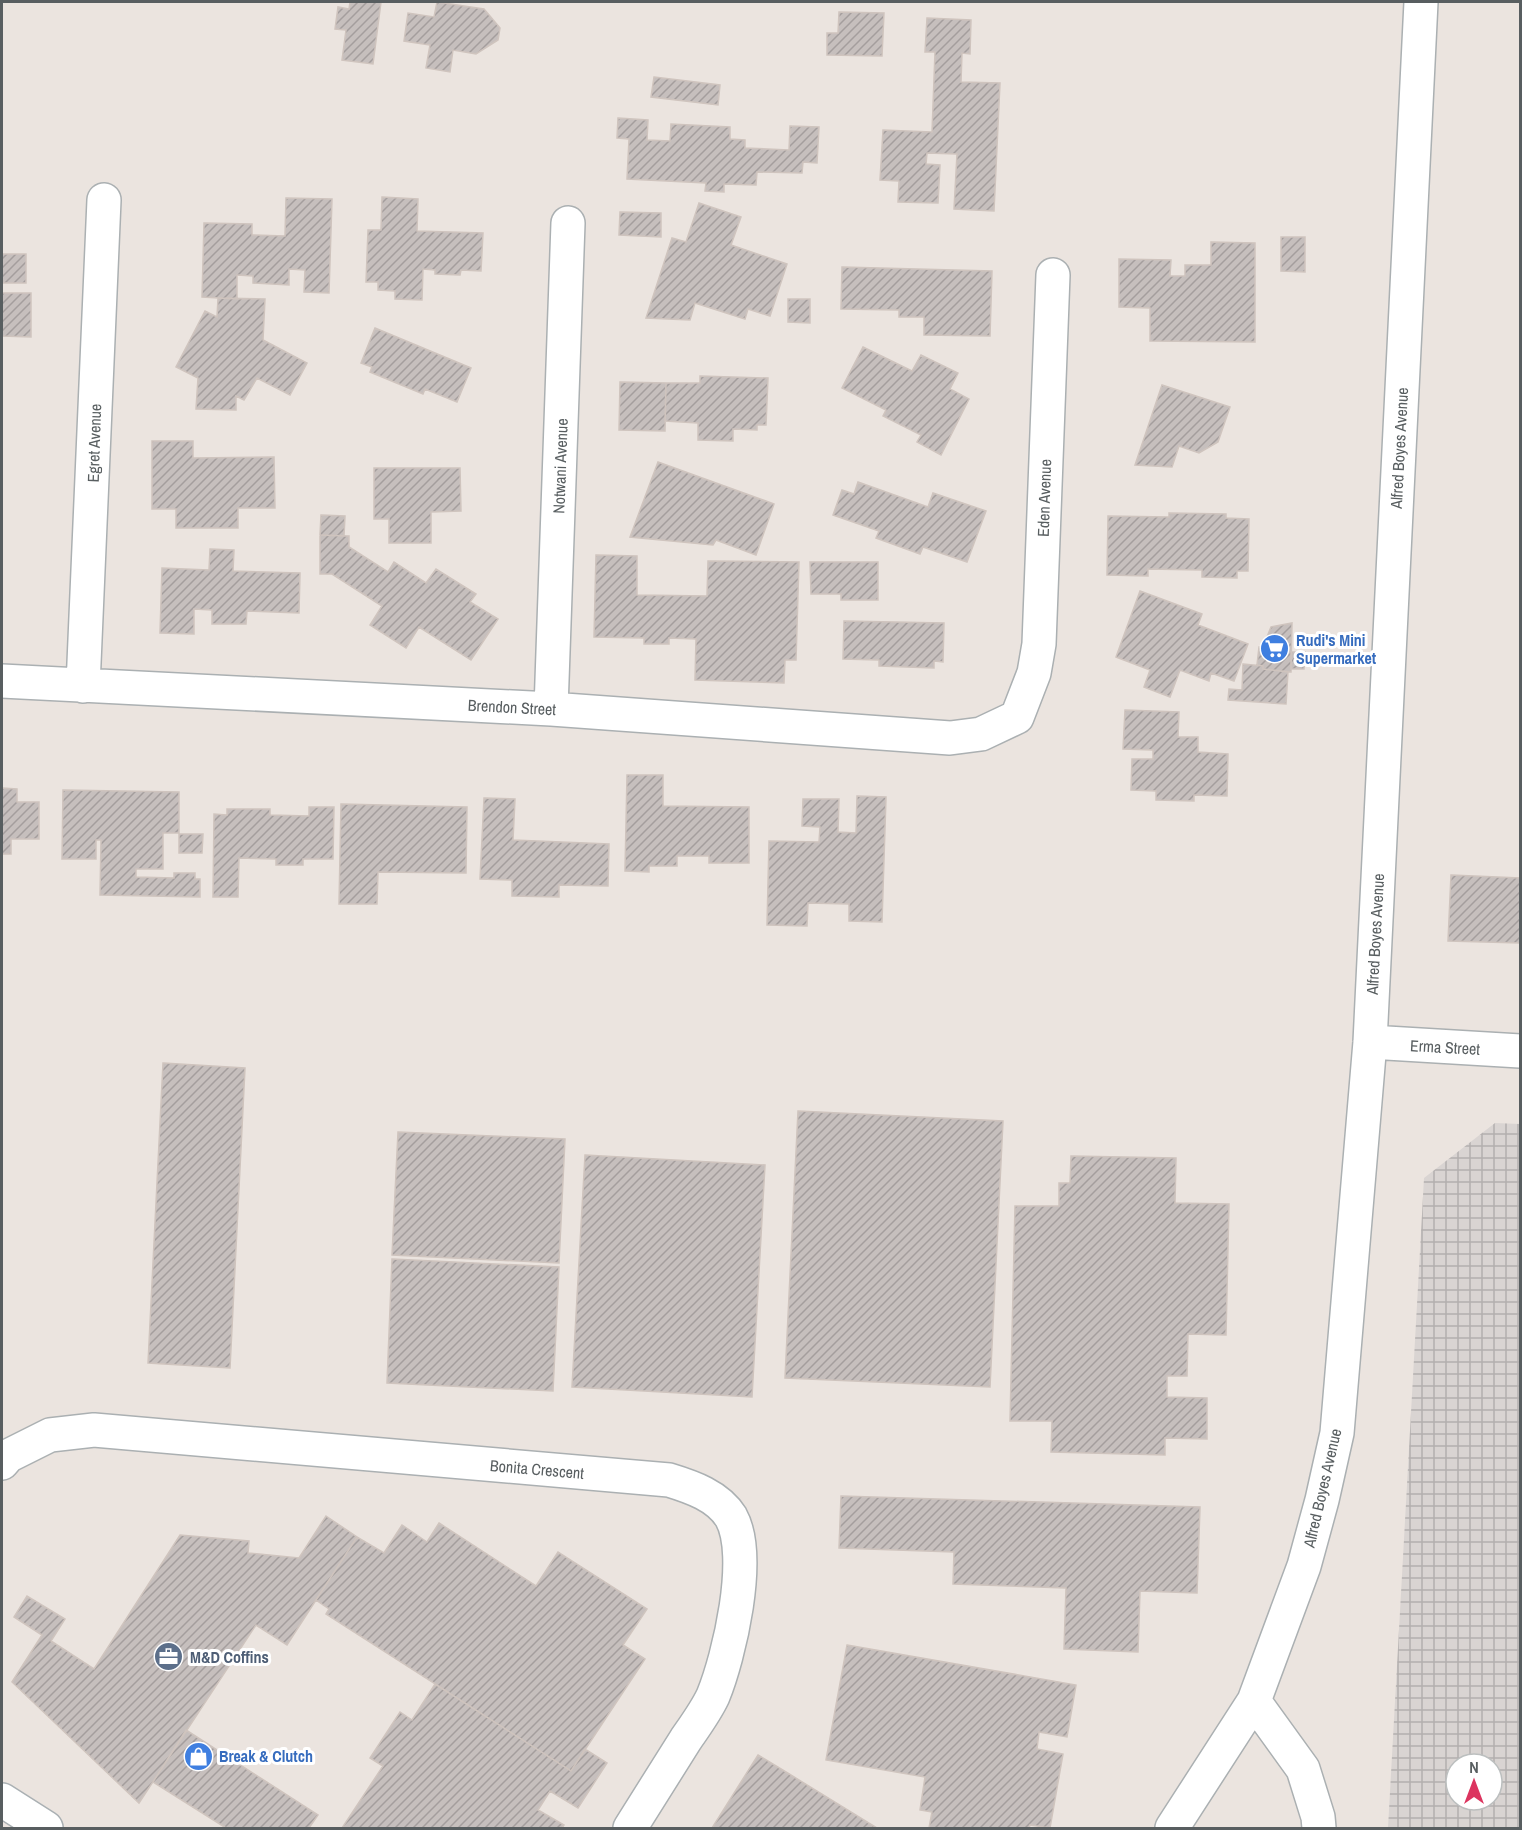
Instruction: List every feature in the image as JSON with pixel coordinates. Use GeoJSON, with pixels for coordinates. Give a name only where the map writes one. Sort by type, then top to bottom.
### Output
{"type":"FeatureCollection","features":[{"type":"Feature","properties":{"kind":"street","name":"Alfred Boyes Avenue"},"geometry":{"type":"LineString","coordinates":[[1172,1828],[1254,1701],[1304,1566],[1337,1433],[1370,1042],[1421,2]]}},
{"type":"Feature","properties":{"kind":"street","name":"Egret Avenue"},"geometry":{"type":"LineString","coordinates":[[83,686],[104,200]]}},
{"type":"Feature","properties":{"kind":"street","name":"Notwani Avenue"},"geometry":{"type":"LineString","coordinates":[[551,709],[568,223]]}},
{"type":"Feature","properties":{"kind":"street","name":"Eden Avenue"},"geometry":{"type":"LineString","coordinates":[[1017,717],[1035,674],[1039,644],[1053,275]]}},
{"type":"Feature","properties":{"kind":"street","name":"Brendon Street"},"geometry":{"type":"LineString","coordinates":[[2,681],[551,709],[950,738],[981,734],[1017,717]]}},
{"type":"Feature","properties":{"kind":"street","name":"Erma Street"},"geometry":{"type":"LineString","coordinates":[[1370,1042],[1521,1051]]}},
{"type":"Feature","properties":{"kind":"street","name":"Bonita Crescent"},"geometry":{"type":"LineString","coordinates":[[2,1463],[8,1456],[50,1435],[94,1430],[669,1480],[695,1487],[716,1502],[730,1517],[736,1532],[739,1566],[728,1650],[712,1698],[630,1828]]}},
{"type":"Feature","properties":{"kind":"street"},"geometry":{"type":"LineString","coordinates":[[1254,1701],[1303,1769],[1318,1817],[1318,1828]]}},
{"type":"Feature","properties":{"kind":"street"},"geometry":{"type":"LineString","coordinates":[[2,1800],[46,1828]]}},
{"type":"Feature","properties":{"kind":"shaded area"},"geometry":{"type":"Polygon","coordinates":[[[1495,1123],[1520,1124],[1520,1828],[1388,1828],[1424,1178],[1495,1123]]]}},
{"type":"Feature","properties":{"kind":"building"},"geometry":{"type":"Polygon","coordinates":[[[350,2],[381,2],[373,64],[342,60],[346,30],[335,29],[338,7],[349,9],[350,2]]]}},
{"type":"Feature","properties":{"kind":"building"},"geometry":{"type":"Polygon","coordinates":[[[437,2],[484,9],[500,28],[498,40],[476,54],[453,50],[450,72],[426,68],[430,45],[404,41],[408,13],[434,17],[437,2]]]}},
{"type":"Feature","properties":{"kind":"building"},"geometry":{"type":"Polygon","coordinates":[[[839,12],[884,13],[882,56],[827,55],[827,33],[838,33],[839,12]]]}},
{"type":"Feature","properties":{"kind":"building"},"geometry":{"type":"Polygon","coordinates":[[[927,18],[971,20],[970,54],[962,53],[961,82],[1000,83],[994,211],[954,209],[957,154],[927,153],[926,164],[940,165],[938,203],[898,202],[899,181],[880,180],[883,130],[932,132],[935,52],[925,52],[927,18]]]}},
{"type":"Feature","properties":{"kind":"building"},"geometry":{"type":"Polygon","coordinates":[[[654,77],[720,85],[718,105],[651,97],[654,77]]]}},
{"type":"Feature","properties":{"kind":"building"},"geometry":{"type":"Polygon","coordinates":[[[618,118],[648,120],[647,140],[670,141],[671,124],[730,127],[730,139],[745,140],[745,148],[789,150],[790,126],[819,127],[817,163],[803,162],[802,173],[757,172],[756,185],[724,184],[724,192],[705,191],[706,183],[627,179],[629,139],[617,138],[618,118]]]}},
{"type":"Feature","properties":{"kind":"building"},"geometry":{"type":"Polygon","coordinates":[[[382,197],[418,199],[417,231],[483,233],[481,271],[461,270],[460,275],[435,274],[435,270],[423,269],[422,300],[395,299],[395,291],[378,290],[378,282],[366,282],[368,230],[381,230],[382,197]]]}},
{"type":"Feature","properties":{"kind":"building"},"geometry":{"type":"Polygon","coordinates":[[[286,198],[332,199],[329,293],[304,292],[305,270],[289,269],[289,285],[253,283],[253,276],[237,275],[237,299],[202,297],[204,223],[252,224],[252,235],[285,236],[286,198]]]}},
{"type":"Feature","properties":{"kind":"building"},"geometry":{"type":"Polygon","coordinates":[[[699,203],[741,217],[731,245],[787,264],[770,316],[748,309],[745,319],[695,303],[690,320],[646,318],[672,238],[686,242],[699,203]]]}},
{"type":"Feature","properties":{"kind":"building"},"geometry":{"type":"Polygon","coordinates":[[[620,212],[661,213],[661,237],[619,235],[620,212]]]}},
{"type":"Feature","properties":{"kind":"building"},"geometry":{"type":"Polygon","coordinates":[[[1281,237],[1305,237],[1305,272],[1281,271],[1281,237]]]}},
{"type":"Feature","properties":{"kind":"building"},"geometry":{"type":"Polygon","coordinates":[[[1211,242],[1255,243],[1255,342],[1150,341],[1150,308],[1119,307],[1119,259],[1171,260],[1170,276],[1185,276],[1185,265],[1211,265],[1211,242]]]}},
{"type":"Feature","properties":{"kind":"building"},"geometry":{"type":"Polygon","coordinates":[[[2,254],[26,254],[26,283],[2,283],[2,254]]]}},
{"type":"Feature","properties":{"kind":"building"},"geometry":{"type":"Polygon","coordinates":[[[842,267],[992,271],[990,336],[924,335],[924,317],[899,317],[899,310],[841,309],[842,267]]]}},
{"type":"Feature","properties":{"kind":"building"},"geometry":{"type":"Polygon","coordinates":[[[2,293],[31,293],[31,337],[2,336],[2,293]]]}},
{"type":"Feature","properties":{"kind":"building"},"geometry":{"type":"Polygon","coordinates":[[[218,298],[265,299],[263,340],[307,363],[290,395],[257,378],[244,400],[236,396],[236,410],[196,409],[198,378],[176,367],[205,311],[217,317],[218,298]]]}},
{"type":"Feature","properties":{"kind":"building"},"geometry":{"type":"Polygon","coordinates":[[[788,299],[810,299],[810,323],[788,322],[788,299]]]}},
{"type":"Feature","properties":{"kind":"building"},"geometry":{"type":"Polygon","coordinates":[[[375,328],[471,368],[457,402],[425,389],[423,394],[370,372],[372,367],[361,363],[375,328]]]}},
{"type":"Feature","properties":{"kind":"building"},"geometry":{"type":"Polygon","coordinates":[[[863,347],[912,371],[921,355],[958,373],[950,389],[969,399],[941,455],[917,442],[921,435],[883,416],[886,410],[842,388],[863,347]]]}},
{"type":"Feature","properties":{"kind":"building"},"geometry":{"type":"Polygon","coordinates":[[[700,376],[768,378],[766,425],[757,425],[757,430],[733,429],[733,441],[698,440],[698,423],[665,421],[666,383],[700,383],[700,376]]]}},
{"type":"Feature","properties":{"kind":"building"},"geometry":{"type":"Polygon","coordinates":[[[620,382],[666,383],[665,431],[619,430],[620,382]]]}},
{"type":"Feature","properties":{"kind":"building"},"geometry":{"type":"Polygon","coordinates":[[[1162,385],[1230,407],[1218,442],[1199,453],[1179,446],[1172,467],[1135,465],[1162,385]]]}},
{"type":"Feature","properties":{"kind":"building"},"geometry":{"type":"Polygon","coordinates":[[[152,441],[193,441],[193,458],[274,457],[275,508],[238,508],[238,528],[176,528],[176,509],[152,509],[152,441]]]}},
{"type":"Feature","properties":{"kind":"building"},"geometry":{"type":"Polygon","coordinates":[[[658,462],[774,504],[756,555],[716,540],[713,545],[630,537],[658,462]]]}},
{"type":"Feature","properties":{"kind":"building"},"geometry":{"type":"Polygon","coordinates":[[[374,468],[460,468],[461,511],[431,512],[431,543],[389,543],[389,519],[374,519],[374,468]]]}},
{"type":"Feature","properties":{"kind":"building"},"geometry":{"type":"Polygon","coordinates":[[[858,482],[928,507],[933,493],[986,511],[967,562],[923,547],[920,554],[876,538],[879,531],[833,515],[842,490],[854,494],[858,482]]]}},
{"type":"Feature","properties":{"kind":"building"},"geometry":{"type":"Polygon","coordinates":[[[1169,513],[1226,514],[1226,518],[1249,519],[1248,571],[1237,571],[1237,578],[1202,577],[1202,570],[1148,569],[1148,576],[1107,575],[1108,516],[1169,517],[1169,513]]]}},
{"type":"Feature","properties":{"kind":"building"},"geometry":{"type":"Polygon","coordinates":[[[321,515],[345,516],[344,536],[320,535],[321,515]]]}},
{"type":"Feature","properties":{"kind":"building"},"geometry":{"type":"Polygon","coordinates":[[[320,535],[349,536],[349,547],[388,572],[394,562],[426,583],[436,569],[476,594],[470,602],[498,619],[471,660],[419,627],[406,648],[370,625],[382,606],[332,574],[320,574],[320,535]]]}},
{"type":"Feature","properties":{"kind":"building"},"geometry":{"type":"Polygon","coordinates":[[[210,549],[234,550],[233,571],[300,573],[299,613],[247,611],[246,624],[212,624],[212,610],[194,609],[194,634],[160,633],[162,568],[209,570],[210,549]]]}},
{"type":"Feature","properties":{"kind":"building"},"geometry":{"type":"Polygon","coordinates":[[[596,555],[637,556],[637,595],[707,596],[708,561],[799,562],[796,660],[785,660],[784,683],[695,680],[696,639],[669,638],[669,644],[644,644],[644,638],[594,637],[596,555]]]}},
{"type":"Feature","properties":{"kind":"building"},"geometry":{"type":"Polygon","coordinates":[[[810,562],[878,562],[878,600],[841,600],[841,594],[811,594],[810,562]]]}},
{"type":"Feature","properties":{"kind":"building"},"geometry":{"type":"Polygon","coordinates":[[[1140,591],[1202,614],[1198,625],[1248,644],[1234,681],[1211,673],[1209,681],[1180,670],[1170,697],[1144,687],[1150,670],[1116,657],[1140,591]]]}},
{"type":"Feature","properties":{"kind":"building"},"geometry":{"type":"Polygon","coordinates":[[[844,621],[944,623],[943,662],[934,661],[934,668],[879,666],[879,660],[843,659],[844,621]]]}},
{"type":"Feature","properties":{"kind":"building","name":"Rudi's Mini Supermarket"},"geometry":{"type":"Polygon","coordinates":[[[1292,623],[1291,672],[1263,669],[1263,666],[1257,665],[1259,647],[1263,647],[1271,627],[1292,623]]]}},
{"type":"Feature","properties":{"kind":"building"},"geometry":{"type":"Polygon","coordinates":[[[1291,652],[1305,652],[1304,669],[1291,669],[1291,652]]]}},
{"type":"Feature","properties":{"kind":"building"},"geometry":{"type":"Polygon","coordinates":[[[1243,664],[1288,672],[1286,704],[1228,700],[1229,689],[1242,690],[1243,664]]]}},
{"type":"Feature","properties":{"kind":"building"},"geometry":{"type":"Polygon","coordinates":[[[1125,710],[1179,712],[1178,737],[1198,737],[1198,752],[1228,754],[1227,796],[1194,795],[1194,801],[1156,800],[1156,791],[1131,790],[1132,759],[1153,759],[1153,750],[1123,749],[1125,710]]]}},
{"type":"Feature","properties":{"kind":"building"},"geometry":{"type":"Polygon","coordinates":[[[627,775],[663,775],[663,806],[749,807],[749,863],[709,863],[709,856],[677,856],[677,866],[649,866],[649,872],[625,871],[627,775]]]}},
{"type":"Feature","properties":{"kind":"building"},"geometry":{"type":"Polygon","coordinates":[[[2,788],[17,789],[17,802],[39,802],[39,839],[11,839],[11,854],[2,854],[2,788]]]}},
{"type":"Feature","properties":{"kind":"building"},"geometry":{"type":"Polygon","coordinates":[[[63,790],[179,792],[179,833],[163,833],[163,869],[136,869],[136,877],[174,878],[174,873],[195,873],[195,879],[200,879],[200,897],[100,895],[101,840],[96,840],[96,859],[62,859],[63,790]]]}},
{"type":"Feature","properties":{"kind":"building"},"geometry":{"type":"Polygon","coordinates":[[[857,796],[886,797],[882,922],[849,921],[849,904],[808,903],[807,926],[767,925],[769,841],[819,842],[820,827],[802,826],[803,799],[839,799],[838,832],[856,833],[857,796]]]}},
{"type":"Feature","properties":{"kind":"building"},"geometry":{"type":"Polygon","coordinates":[[[484,798],[515,799],[513,840],[609,844],[608,886],[559,885],[559,897],[512,896],[512,880],[480,879],[484,798]]]}},
{"type":"Feature","properties":{"kind":"building"},"geometry":{"type":"Polygon","coordinates":[[[341,804],[467,807],[466,873],[378,872],[377,904],[339,904],[341,804]]]}},
{"type":"Feature","properties":{"kind":"building"},"geometry":{"type":"Polygon","coordinates":[[[309,807],[334,807],[333,859],[303,859],[303,865],[276,865],[276,859],[239,858],[238,897],[213,897],[214,814],[227,815],[227,809],[270,809],[270,815],[309,816],[309,807]]]}},
{"type":"Feature","properties":{"kind":"building"},"geometry":{"type":"Polygon","coordinates":[[[179,834],[203,834],[202,853],[179,853],[179,834]]]}},
{"type":"Feature","properties":{"kind":"building"},"geometry":{"type":"Polygon","coordinates":[[[1451,875],[1520,878],[1520,943],[1448,941],[1451,875]]]}},
{"type":"Feature","properties":{"kind":"building"},"geometry":{"type":"Polygon","coordinates":[[[163,1063],[245,1068],[230,1368],[148,1363],[163,1063]]]}},
{"type":"Feature","properties":{"kind":"building"},"geometry":{"type":"Polygon","coordinates":[[[798,1111],[1003,1121],[990,1387],[785,1378],[798,1111]]]}},
{"type":"Feature","properties":{"kind":"building"},"geometry":{"type":"Polygon","coordinates":[[[398,1132],[565,1139],[559,1263],[392,1255],[398,1132]]]}},
{"type":"Feature","properties":{"kind":"building"},"geometry":{"type":"Polygon","coordinates":[[[585,1155],[765,1165],[752,1397],[572,1387],[585,1155]]]}},
{"type":"Feature","properties":{"kind":"building"},"geometry":{"type":"Polygon","coordinates":[[[1071,1156],[1176,1158],[1175,1203],[1229,1204],[1226,1335],[1188,1334],[1187,1376],[1167,1376],[1167,1397],[1207,1398],[1207,1439],[1165,1438],[1165,1455],[1051,1452],[1052,1421],[1010,1421],[1015,1206],[1059,1206],[1059,1183],[1070,1183],[1071,1156]]]}},
{"type":"Feature","properties":{"kind":"building"},"geometry":{"type":"Polygon","coordinates":[[[392,1259],[559,1267],[553,1391],[387,1383],[392,1259]]]}},
{"type":"Feature","properties":{"kind":"building"},"geometry":{"type":"Polygon","coordinates":[[[841,1496],[1200,1507],[1197,1593],[1140,1591],[1138,1652],[1064,1649],[1066,1588],[953,1584],[954,1552],[839,1548],[841,1496]]]}},
{"type":"Feature","properties":{"kind":"building","name":"M&D Coffins"},"geometry":{"type":"Polygon","coordinates":[[[326,1516],[357,1537],[287,1645],[256,1625],[139,1803],[12,1682],[42,1635],[14,1617],[27,1596],[65,1619],[51,1641],[94,1669],[180,1535],[249,1541],[248,1553],[299,1558],[326,1516]]]}},
{"type":"Feature","properties":{"kind":"building"},"geometry":{"type":"Polygon","coordinates":[[[439,1523],[536,1586],[558,1552],[647,1609],[623,1645],[645,1659],[571,1771],[326,1614],[329,1609],[316,1600],[357,1537],[384,1553],[402,1525],[427,1542],[439,1523]]]}},
{"type":"Feature","properties":{"kind":"building"},"geometry":{"type":"Polygon","coordinates":[[[847,1645],[1076,1685],[1067,1737],[1039,1732],[1037,1749],[1063,1754],[1050,1828],[1030,1825],[1029,1828],[929,1828],[932,1812],[920,1810],[925,1777],[826,1760],[847,1645]]]}},
{"type":"Feature","properties":{"kind":"building"},"geometry":{"type":"Polygon","coordinates":[[[435,1684],[571,1771],[585,1749],[607,1763],[578,1808],[550,1791],[538,1810],[564,1825],[562,1828],[342,1828],[383,1766],[370,1758],[400,1712],[412,1720],[435,1684]]]}},
{"type":"Feature","properties":{"kind":"building","name":"Break & Clutch"},"geometry":{"type":"Polygon","coordinates":[[[186,1730],[318,1815],[309,1828],[226,1828],[153,1782],[186,1730]]]}},
{"type":"Feature","properties":{"kind":"building"},"geometry":{"type":"Polygon","coordinates":[[[758,1755],[786,1772],[877,1828],[712,1828],[758,1755]]]}},
{"type":"Feature","properties":{"kind":"place","name":"Rudi's Mini Supermarket"},"geometry":{"type":"Point","coordinates":[1275,649]}},
{"type":"Feature","properties":{"kind":"place","name":"M&D Coffins"},"geometry":{"type":"Point","coordinates":[169,1657]}},
{"type":"Feature","properties":{"kind":"place","name":"Break & Clutch"},"geometry":{"type":"Point","coordinates":[198,1756]}}]}
